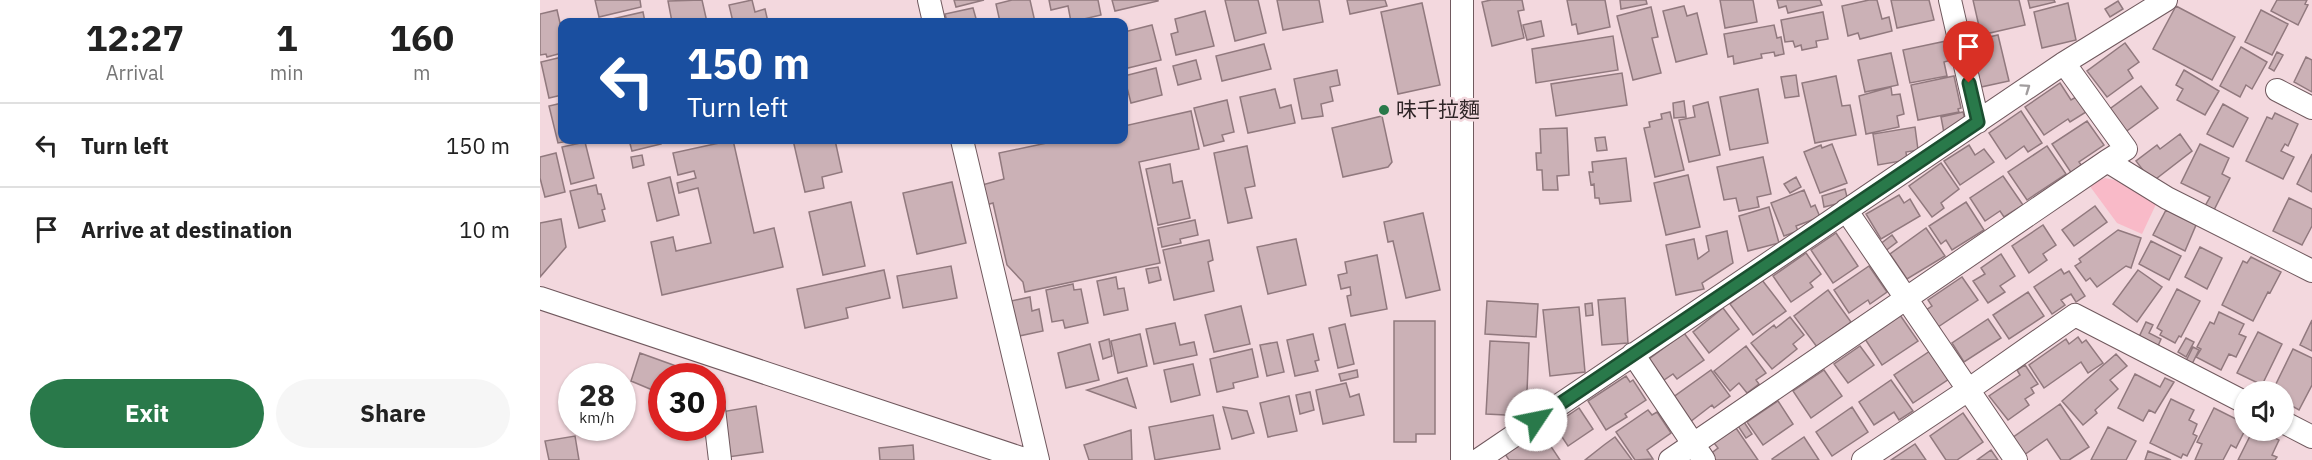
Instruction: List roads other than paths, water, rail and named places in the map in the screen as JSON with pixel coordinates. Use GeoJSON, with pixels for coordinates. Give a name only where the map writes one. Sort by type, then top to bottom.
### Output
{"type":"FeatureCollection","features":[{"type":"Feature","properties":{"kind":"street"},"geometry":{"type":"LineString","coordinates":[[929,0],[933,18]]}},
{"type":"Feature","properties":{"kind":"street"},"geometry":{"type":"LineString","coordinates":[[1462,0],[1462,460]]}},
{"type":"Feature","properties":{"kind":"street"},"geometry":{"type":"LineString","coordinates":[[1950,0],[1978,122]]}},
{"type":"Feature","properties":{"kind":"street"},"geometry":{"type":"LineString","coordinates":[[1478,460],[2064,63],[2166,0]]}},
{"type":"Feature","properties":{"kind":"street"},"geometry":{"type":"LineString","coordinates":[[1670,460],[1698,452],[1906,298],[2126,149],[2064,63]]}},
{"type":"Feature","properties":{"kind":"street"},"geometry":{"type":"LineString","coordinates":[[2277,90],[2312,108]]}},
{"type":"Feature","properties":{"kind":"street"},"geometry":{"type":"LineString","coordinates":[[963,144],[1038,460]]}},
{"type":"Feature","properties":{"kind":"street"},"geometry":{"type":"LineString","coordinates":[[2107,161],[2168,198],[2312,271]]}},
{"type":"Feature","properties":{"kind":"street"},"geometry":{"type":"LineString","coordinates":[[1846,210],[2016,460]]}},
{"type":"Feature","properties":{"kind":"street"},"geometry":{"type":"LineString","coordinates":[[540,298],[705,363]]}},
{"type":"Feature","properties":{"kind":"street"},"geometry":{"type":"LineString","coordinates":[[1863,460],[2075,315],[2234,397]]}},
{"type":"Feature","properties":{"kind":"street"},"geometry":{"type":"LineString","coordinates":[[1633,354],[1698,452]]}},
{"type":"Feature","properties":{"kind":"street"},"geometry":{"type":"LineString","coordinates":[[726,370],[1027,460]]}},
{"type":"Feature","properties":{"kind":"street"},"geometry":{"type":"LineString","coordinates":[[2294,428],[2312,437]]}},
{"type":"Feature","properties":{"kind":"street"},"geometry":{"type":"LineString","coordinates":[[718,441],[720,460]]}},
{"type":"Feature","properties":{"kind":"place","name":"味千拉麵"},"geometry":{"type":"Point","coordinates":[1384,110]}}]}
